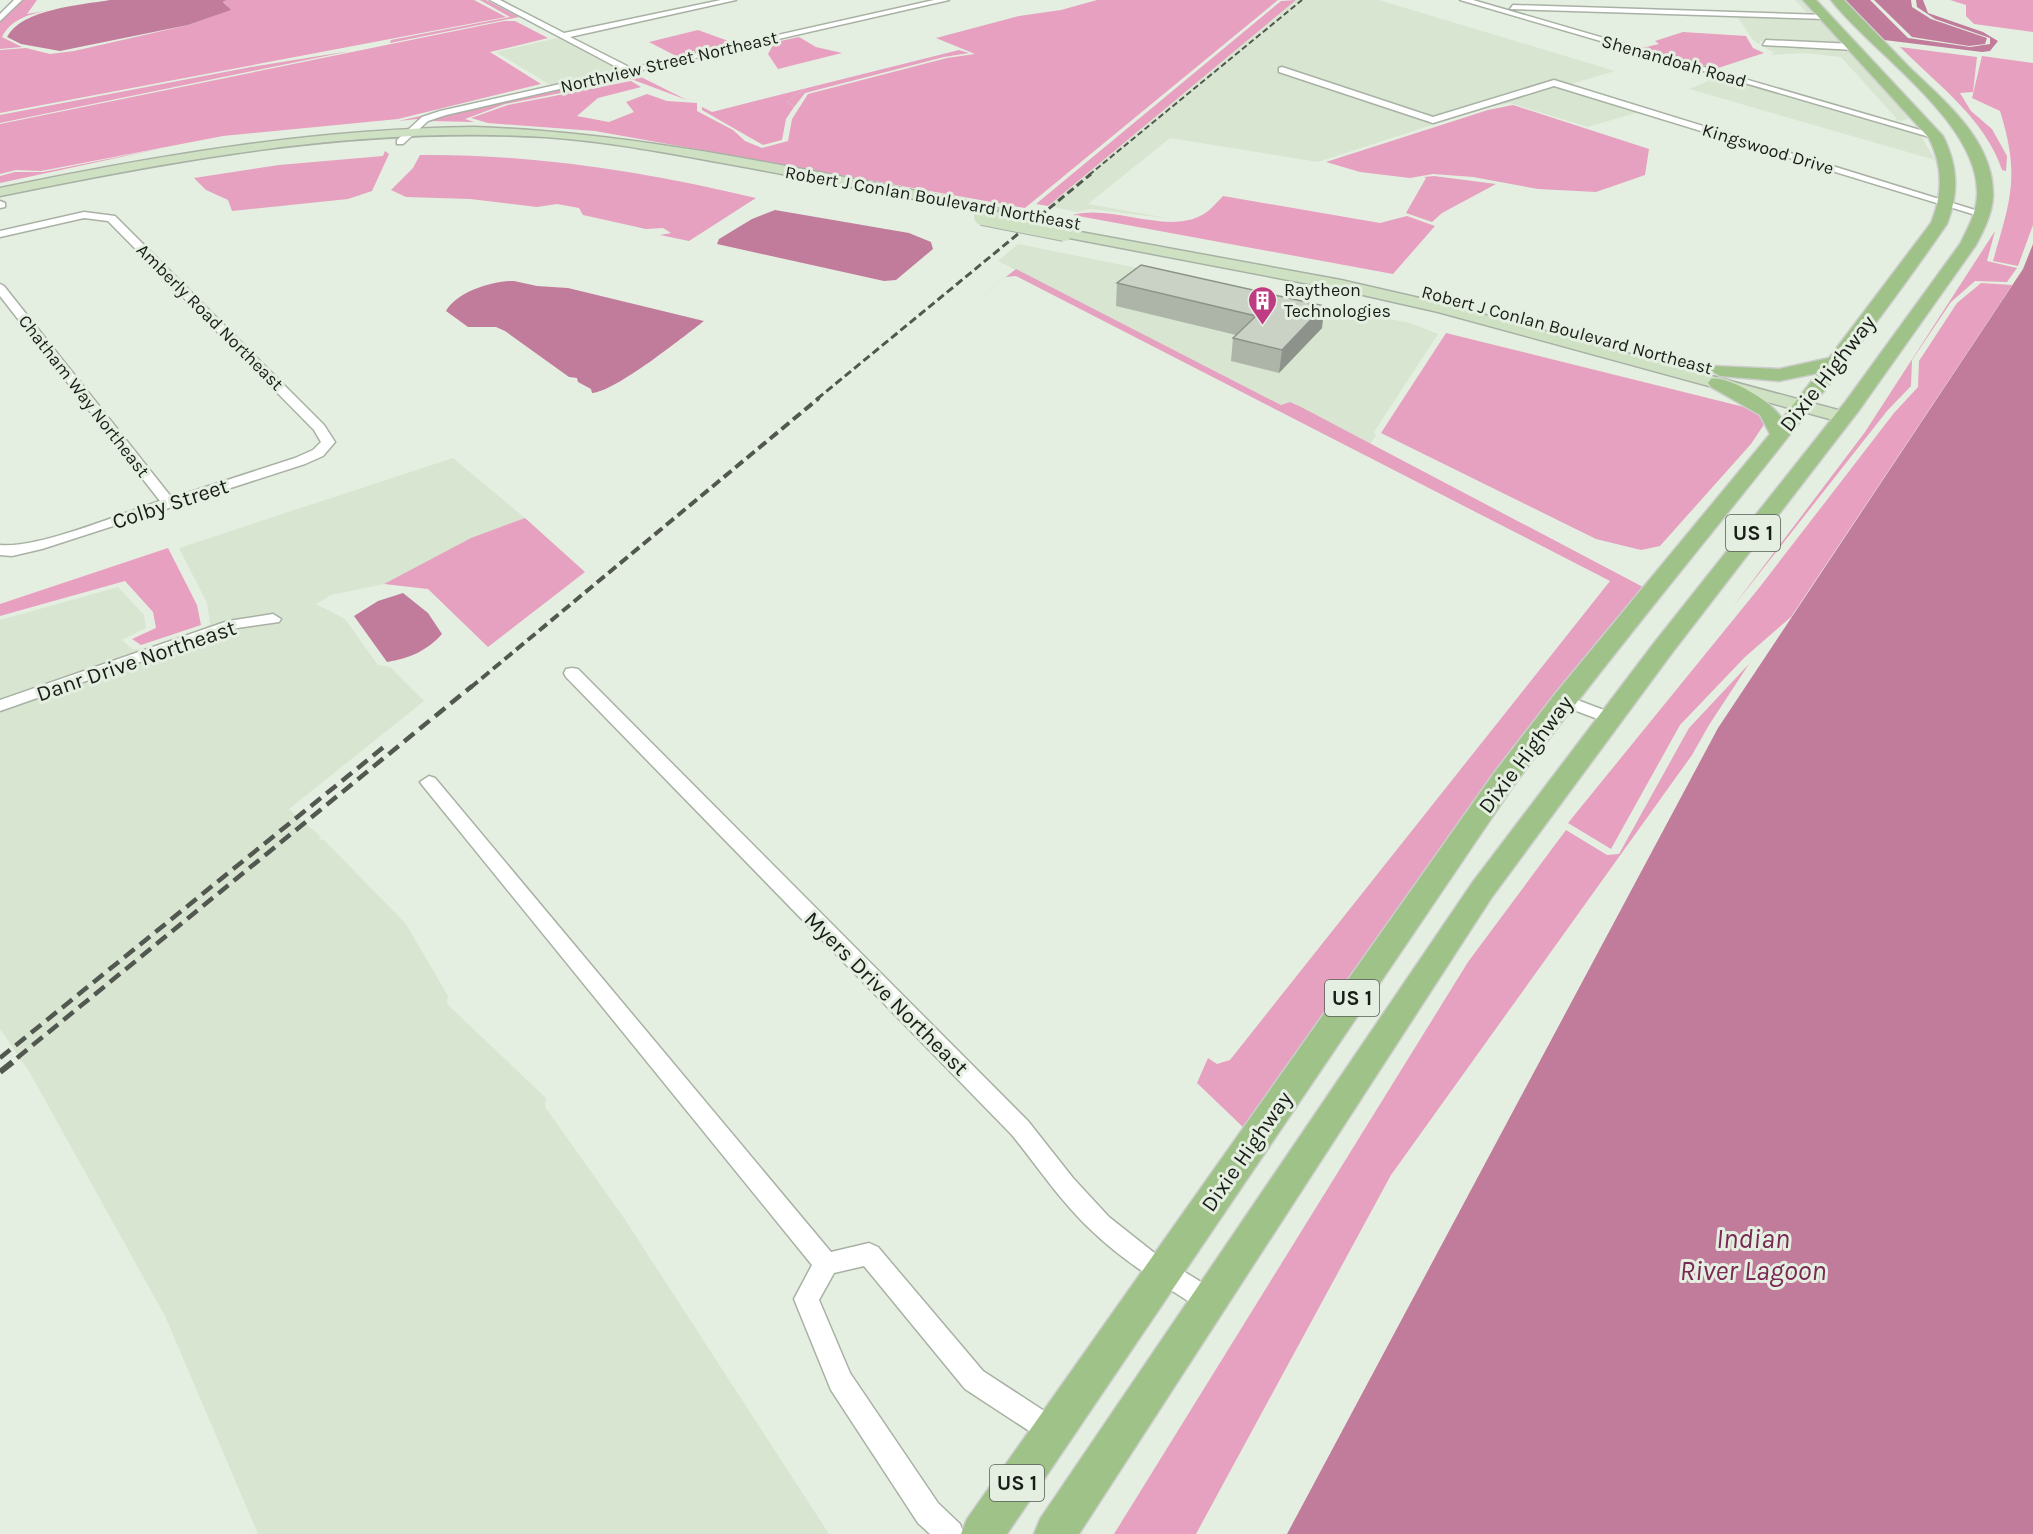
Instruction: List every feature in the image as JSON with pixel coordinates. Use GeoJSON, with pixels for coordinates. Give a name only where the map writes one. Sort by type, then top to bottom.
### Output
{"type":"FeatureCollection","features":[{"type":"Feature","properties":{"kind":"main road","name":"Dixie Highway"},"geometry":{"type":"LineString","coordinates":[[1055,1534],[1482,890],[1848,411],[1968,245],[1983,214],[1985,188],[1982,171],[1969,141],[1948,113],[1837,0]]}},
{"type":"Feature","properties":{"kind":"main road","name":"Dixie Highway"},"geometry":{"type":"LineString","coordinates":[[982,1534],[1439,871],[1564,700],[1837,362],[1925,246],[1948,204],[1949,170],[1936,136],[1813,3]]}},
{"type":"Feature","properties":{"kind":"main road"},"geometry":{"type":"LineString","coordinates":[[1813,3],[1857,21]]}},
{"type":"Feature","properties":{"kind":"main road"},"geometry":{"type":"LineString","coordinates":[[1825,17],[1857,21]]}},
{"type":"Feature","properties":{"kind":"main road"},"geometry":{"type":"LineString","coordinates":[[423,121],[435,127],[455,130]]}},
{"type":"Feature","properties":{"kind":"main road","name":"Robert J Conlan Boulevard Northeast"},"geometry":{"type":"LineString","coordinates":[[0,202],[218,160],[405,136],[455,130],[546,133],[628,143],[1069,228],[1331,283],[1719,376],[1848,411]]}},
{"type":"Feature","properties":{"kind":"main road","name":"Robert J Conlan Boulevard Northeast"},"geometry":{"type":"LineString","coordinates":[[405,136],[510,141],[614,150],[987,213]]}},
{"type":"Feature","properties":{"kind":"main road"},"geometry":{"type":"LineString","coordinates":[[1719,376],[1779,375],[1837,362]]}},
{"type":"Feature","properties":{"kind":"main road"},"geometry":{"type":"LineString","coordinates":[[1719,376],[1768,411],[1780,434]]}},
{"type":"Feature","properties":{"kind":"street"},"geometry":{"type":"LineString","coordinates":[[0,19],[18,0]]}},
{"type":"Feature","properties":{"kind":"street"},"geometry":{"type":"LineString","coordinates":[[496,1],[514,0]]}},
{"type":"Feature","properties":{"kind":"street"},"geometry":{"type":"LineString","coordinates":[[561,36],[732,0]]}},
{"type":"Feature","properties":{"kind":"street","name":"Northview Street Northeast"},"geometry":{"type":"LineString","coordinates":[[405,136],[423,121],[443,113],[945,0]]}},
{"type":"Feature","properties":{"kind":"street","name":"Shenandoah Road"},"geometry":{"type":"LineString","coordinates":[[1464,0],[1936,136]]}},
{"type":"Feature","properties":{"kind":"street"},"geometry":{"type":"LineString","coordinates":[[496,1],[630,71]]}},
{"type":"Feature","properties":{"kind":"street"},"geometry":{"type":"LineString","coordinates":[[1484,7],[1825,17]]}},
{"type":"Feature","properties":{"kind":"street"},"geometry":{"type":"LineString","coordinates":[[1766,43],[1854,47]]}},
{"type":"Feature","properties":{"kind":"street","name":"Kingswood Drive"},"geometry":{"type":"LineString","coordinates":[[1282,70],[1433,120],[1554,83],[1983,214]]}},
{"type":"Feature","properties":{"kind":"street","name":"Shenandoah Road"},"geometry":{"type":"LineString","coordinates":[[1883,121],[1906,123],[1919,117]]}},
{"type":"Feature","properties":{"kind":"street","name":"Amberly Road Northeast"},"geometry":{"type":"LineString","coordinates":[[0,234],[84,215],[111,218],[326,438]]}},
{"type":"Feature","properties":{"kind":"street","name":"Chatham Way Northeast"},"geometry":{"type":"LineString","coordinates":[[0,288],[169,503]]}},
{"type":"Feature","properties":{"kind":"street","name":"Colby Street"},"geometry":{"type":"LineString","coordinates":[[1,550],[37,546],[311,457],[323,450],[327,442],[326,438]]}},
{"type":"Feature","properties":{"kind":"street","name":"Danr Drive Northeast"},"geometry":{"type":"LineString","coordinates":[[0,706],[234,624],[273,619]]}},
{"type":"Feature","properties":{"kind":"street","name":"Myers Drive Northeast"},"geometry":{"type":"LineString","coordinates":[[572,674],[1020,1128],[1085,1208],[1113,1236],[1163,1272],[1210,1301]]}},
{"type":"Feature","properties":{"kind":"street"},"geometry":{"type":"LineString","coordinates":[[1564,700],[1611,719]]}},
{"type":"Feature","properties":{"kind":"street"},"geometry":{"type":"LineString","coordinates":[[429,782],[826,1264]]}},
{"type":"Feature","properties":{"kind":"street"},"geometry":{"type":"LineString","coordinates":[[950,1534],[928,1513],[840,1381],[806,1299],[826,1264],[869,1254],[974,1380],[1052,1431]]}},
{"type":"Feature","properties":{"kind":"shaded area"},"geometry":{"type":"Polygon","coordinates":[[[15,0],[37,0],[27,14],[51,10],[29,15],[16,21],[2,37],[22,47],[0,49],[0,13],[15,0]]]}},
{"type":"Feature","properties":{"kind":"shaded area"},"geometry":{"type":"Polygon","coordinates":[[[474,0],[506,17],[0,113],[0,50],[26,48],[50,54],[74,51],[188,25],[230,10],[223,1],[474,0]]]}},
{"type":"Feature","properties":{"kind":"shaded area"},"geometry":{"type":"Polygon","coordinates":[[[480,0],[486,0],[519,17],[390,43],[391,40],[510,17],[480,0]]]}},
{"type":"Feature","properties":{"kind":"shaded area"},"geometry":{"type":"Polygon","coordinates":[[[1097,0],[1278,0],[1025,208],[595,131],[488,123],[471,118],[508,105],[631,81],[641,87],[598,98],[577,116],[609,122],[634,112],[626,102],[647,94],[667,101],[697,103],[697,111],[733,130],[745,141],[762,148],[788,141],[792,119],[808,94],[947,58],[975,54],[936,38],[1019,16],[1061,10],[1097,0]]]}},
{"type":"Feature","properties":{"kind":"shaded area"},"geometry":{"type":"Polygon","coordinates":[[[1296,0],[1379,0],[1615,71],[1568,85],[1555,86],[1639,112],[1588,127],[1510,103],[1484,108],[1318,162],[1170,138],[1088,204],[1173,219],[1090,209],[1077,212],[1048,206],[1296,0]]]}},
{"type":"Feature","properties":{"kind":"shaded area"},"geometry":{"type":"Polygon","coordinates":[[[1296,0],[1048,206],[1036,204],[1281,1],[1296,0]]]}},
{"type":"Feature","properties":{"kind":"shaded area"},"geometry":{"type":"Polygon","coordinates":[[[1795,0],[1803,0],[1846,45],[1760,41],[1760,44],[1849,48],[1896,98],[1909,118],[1902,121],[1893,120],[1897,119],[1841,57],[1804,53],[1770,55],[1774,53],[1753,40],[1735,13],[1808,14],[1795,0]]]}},
{"type":"Feature","properties":{"kind":"shaded area"},"geometry":{"type":"Polygon","coordinates":[[[1950,0],[2033,0],[2033,32],[1974,24],[1966,16],[1966,5],[1950,0]]]}},
{"type":"Feature","properties":{"kind":"shaded area"},"geometry":{"type":"Polygon","coordinates":[[[504,21],[515,21],[548,38],[490,52],[541,84],[398,119],[223,136],[41,171],[16,170],[0,174],[0,124],[504,21]]]}},
{"type":"Feature","properties":{"kind":"shaded area"},"geometry":{"type":"Polygon","coordinates":[[[698,30],[734,43],[676,56],[649,42],[698,30]]]}},
{"type":"Feature","properties":{"kind":"shaded area"},"geometry":{"type":"Polygon","coordinates":[[[1683,32],[1746,36],[1753,48],[1764,53],[1715,69],[1642,48],[1659,44],[1655,41],[1683,32]]]}},
{"type":"Feature","properties":{"kind":"shaded area"},"geometry":{"type":"Polygon","coordinates":[[[799,37],[816,47],[842,53],[778,69],[768,54],[773,45],[771,43],[799,37]]]}},
{"type":"Feature","properties":{"kind":"shaded area"},"geometry":{"type":"Polygon","coordinates":[[[558,38],[621,71],[552,86],[496,52],[558,38]]]}},
{"type":"Feature","properties":{"kind":"shaded area"},"geometry":{"type":"Polygon","coordinates":[[[1900,47],[1977,57],[1973,92],[1960,93],[1971,111],[1992,129],[2007,156],[2006,171],[2002,170],[1984,135],[1972,119],[1900,47]]]}},
{"type":"Feature","properties":{"kind":"shaded area"},"geometry":{"type":"Polygon","coordinates":[[[959,50],[969,53],[944,57],[805,93],[794,107],[787,101],[807,88],[959,50]]]}},
{"type":"Feature","properties":{"kind":"shaded area"},"geometry":{"type":"Polygon","coordinates":[[[350,51],[0,123],[0,115],[251,67],[350,51]]]}},
{"type":"Feature","properties":{"kind":"shaded area"},"geometry":{"type":"Polygon","coordinates":[[[1982,56],[2033,63],[2033,225],[2018,266],[1993,261],[2008,203],[2011,170],[2010,153],[2000,111],[1972,98],[1982,56]]]}},
{"type":"Feature","properties":{"kind":"shaded area"},"geometry":{"type":"Polygon","coordinates":[[[621,71],[629,75],[635,74],[687,100],[631,79],[505,104],[465,119],[474,122],[430,121],[427,118],[398,121],[621,71]]]}},
{"type":"Feature","properties":{"kind":"shaded area"},"geometry":{"type":"Polygon","coordinates":[[[1725,74],[1920,134],[1935,160],[1689,89],[1725,74]]]}},
{"type":"Feature","properties":{"kind":"shaded area"},"geometry":{"type":"Polygon","coordinates":[[[807,88],[787,101],[794,107],[786,119],[782,140],[763,145],[702,110],[702,107],[712,112],[807,88]]]}},
{"type":"Feature","properties":{"kind":"shaded area"},"geometry":{"type":"Polygon","coordinates":[[[1513,105],[1649,149],[1645,175],[1596,192],[1538,189],[1473,177],[1433,174],[1410,178],[1360,172],[1326,162],[1488,110],[1513,105]]]}},
{"type":"Feature","properties":{"kind":"shaded area"},"geometry":{"type":"Polygon","coordinates":[[[163,148],[0,183],[0,176],[15,172],[43,172],[163,148]]]}},
{"type":"Feature","properties":{"kind":"shaded area"},"geometry":{"type":"Polygon","coordinates":[[[385,151],[389,154],[372,191],[348,199],[232,211],[228,200],[206,190],[194,178],[279,165],[383,156],[385,151]]]}},
{"type":"Feature","properties":{"kind":"shaded area"},"geometry":{"type":"Polygon","coordinates":[[[420,155],[463,155],[590,166],[673,180],[756,198],[689,241],[660,235],[671,233],[663,228],[646,229],[583,215],[579,208],[557,204],[537,207],[470,199],[406,197],[391,190],[413,168],[420,155]]]}},
{"type":"Feature","properties":{"kind":"shaded area"},"geometry":{"type":"Polygon","coordinates":[[[1434,176],[1496,184],[1442,213],[1432,222],[1406,213],[1426,178],[1424,177],[1434,176]]]}},
{"type":"Feature","properties":{"kind":"shaded area"},"geometry":{"type":"Polygon","coordinates":[[[1223,196],[1380,223],[1407,216],[1435,226],[1393,274],[1073,215],[1105,213],[1156,221],[1188,220],[1211,209],[1223,196]]]}},
{"type":"Feature","properties":{"kind":"shaded area"},"geometry":{"type":"Polygon","coordinates":[[[1995,231],[1987,261],[2017,268],[2007,282],[1975,281],[1951,302],[1912,360],[1911,386],[1887,411],[1732,608],[1865,432],[1995,231]]]}},
{"type":"Feature","properties":{"kind":"shaded area"},"geometry":{"type":"Polygon","coordinates":[[[1018,244],[1410,323],[1438,334],[1374,432],[1376,436],[1370,444],[1290,402],[1281,405],[998,261],[1018,244]]]}},
{"type":"Feature","properties":{"kind":"shaded area"},"geometry":{"type":"Polygon","coordinates":[[[1016,269],[1281,405],[1290,402],[1301,407],[1643,587],[1245,1129],[1197,1083],[1208,1058],[1217,1064],[1230,1060],[1610,581],[1016,276],[1006,277],[902,359],[1016,269]]]}},
{"type":"Feature","properties":{"kind":"shaded area"},"geometry":{"type":"Polygon","coordinates":[[[1981,283],[2012,285],[1791,617],[1745,657],[1680,725],[1611,849],[1568,823],[1759,588],[1894,413],[1918,387],[1919,361],[1957,303],[1981,283]]]}},
{"type":"Feature","properties":{"kind":"shaded area"},"geometry":{"type":"Polygon","coordinates":[[[1446,333],[1744,407],[1767,420],[1751,444],[1660,546],[1641,550],[1596,539],[1381,433],[1446,333]]]}},
{"type":"Feature","properties":{"kind":"shaded area"},"geometry":{"type":"Polygon","coordinates":[[[453,458],[525,518],[471,538],[384,584],[331,595],[316,604],[345,619],[378,665],[390,667],[424,701],[289,809],[321,837],[318,839],[324,840],[406,924],[448,996],[447,1004],[546,1098],[545,1107],[624,1218],[829,1534],[258,1534],[165,1316],[30,1073],[0,1029],[0,620],[118,587],[144,615],[146,628],[122,640],[132,649],[143,649],[203,629],[210,624],[207,603],[179,548],[453,458]]]}},
{"type":"Feature","properties":{"kind":"shaded area"},"geometry":{"type":"Polygon","coordinates":[[[525,518],[585,572],[488,647],[428,589],[384,584],[471,538],[525,518]]]}},
{"type":"Feature","properties":{"kind":"shaded area"},"geometry":{"type":"Polygon","coordinates":[[[168,548],[197,605],[201,625],[141,645],[132,639],[156,628],[153,612],[125,581],[0,616],[0,604],[168,548]]]}},
{"type":"Feature","properties":{"kind":"shaded area"},"geometry":{"type":"Polygon","coordinates":[[[1749,664],[1692,755],[1391,1175],[1196,1534],[1114,1534],[1468,962],[1566,830],[1607,855],[1619,854],[1689,728],[1749,664]]]}},
{"type":"Feature","properties":{"kind":"water"},"geometry":{"type":"Polygon","coordinates":[[[110,0],[226,0],[223,2],[231,10],[188,25],[60,51],[21,44],[7,37],[25,20],[38,14],[110,0]]]}},
{"type":"Feature","properties":{"kind":"water"},"geometry":{"type":"Polygon","coordinates":[[[1844,0],[1870,0],[1908,38],[1970,47],[1990,44],[1990,38],[1935,19],[1917,7],[1916,0],[1923,0],[1928,13],[1983,32],[1998,41],[1990,51],[1982,52],[1884,40],[1844,0]]]}},
{"type":"Feature","properties":{"kind":"water"},"geometry":{"type":"Polygon","coordinates":[[[1874,0],[1911,0],[1912,7],[1931,19],[1987,38],[1985,44],[1969,46],[1912,37],[1874,0]]]}},
{"type":"Feature","properties":{"kind":"water"},"geometry":{"type":"Polygon","coordinates":[[[775,210],[909,233],[931,242],[933,249],[896,280],[884,281],[717,244],[719,239],[752,219],[775,210]]]}},
{"type":"Feature","properties":{"kind":"water","name":"Indian River Lagoon"},"geometry":{"type":"Polygon","coordinates":[[[2033,244],[2033,1534],[1287,1534],[1718,728],[2023,269],[2033,244]]]}},
{"type":"Feature","properties":{"kind":"water"},"geometry":{"type":"Polygon","coordinates":[[[514,281],[537,286],[568,288],[704,321],[632,374],[616,384],[592,393],[591,389],[578,382],[577,378],[569,377],[505,331],[496,327],[468,327],[446,311],[458,298],[476,288],[514,281]]]}},
{"type":"Feature","properties":{"kind":"water"},"geometry":{"type":"Polygon","coordinates":[[[403,593],[428,613],[442,634],[418,653],[387,662],[354,616],[378,601],[403,593]]]}},
{"type":"Feature","properties":{"kind":"building"},"geometry":{"type":"Polygon","coordinates":[[[1141,265],[1324,306],[1282,350],[1233,338],[1256,316],[1117,283],[1141,265]]]}},
{"type":"Feature","properties":{"kind":"railway"},"geometry":{"type":"LineString","coordinates":[[1089,175],[1302,0]]}},
{"type":"Feature","properties":{"kind":"railway"},"geometry":{"type":"LineString","coordinates":[[817,399],[1091,174]]}},
{"type":"Feature","properties":{"kind":"railway"},"geometry":{"type":"LineString","coordinates":[[470,688],[819,398]]}},
{"type":"Feature","properties":{"kind":"railway"},"geometry":{"type":"LineString","coordinates":[[17,1058],[472,686]]}},
{"type":"Feature","properties":{"kind":"railway"},"geometry":{"type":"LineString","coordinates":[[0,1058],[385,746]]}},
{"type":"Feature","properties":{"kind":"railway"},"geometry":{"type":"LineString","coordinates":[[0,1072],[19,1057]]}},
{"type":"Feature","properties":{"kind":"place","name":"Raytheon Technologies"},"geometry":{"type":"Point","coordinates":[1263,326]}}]}
